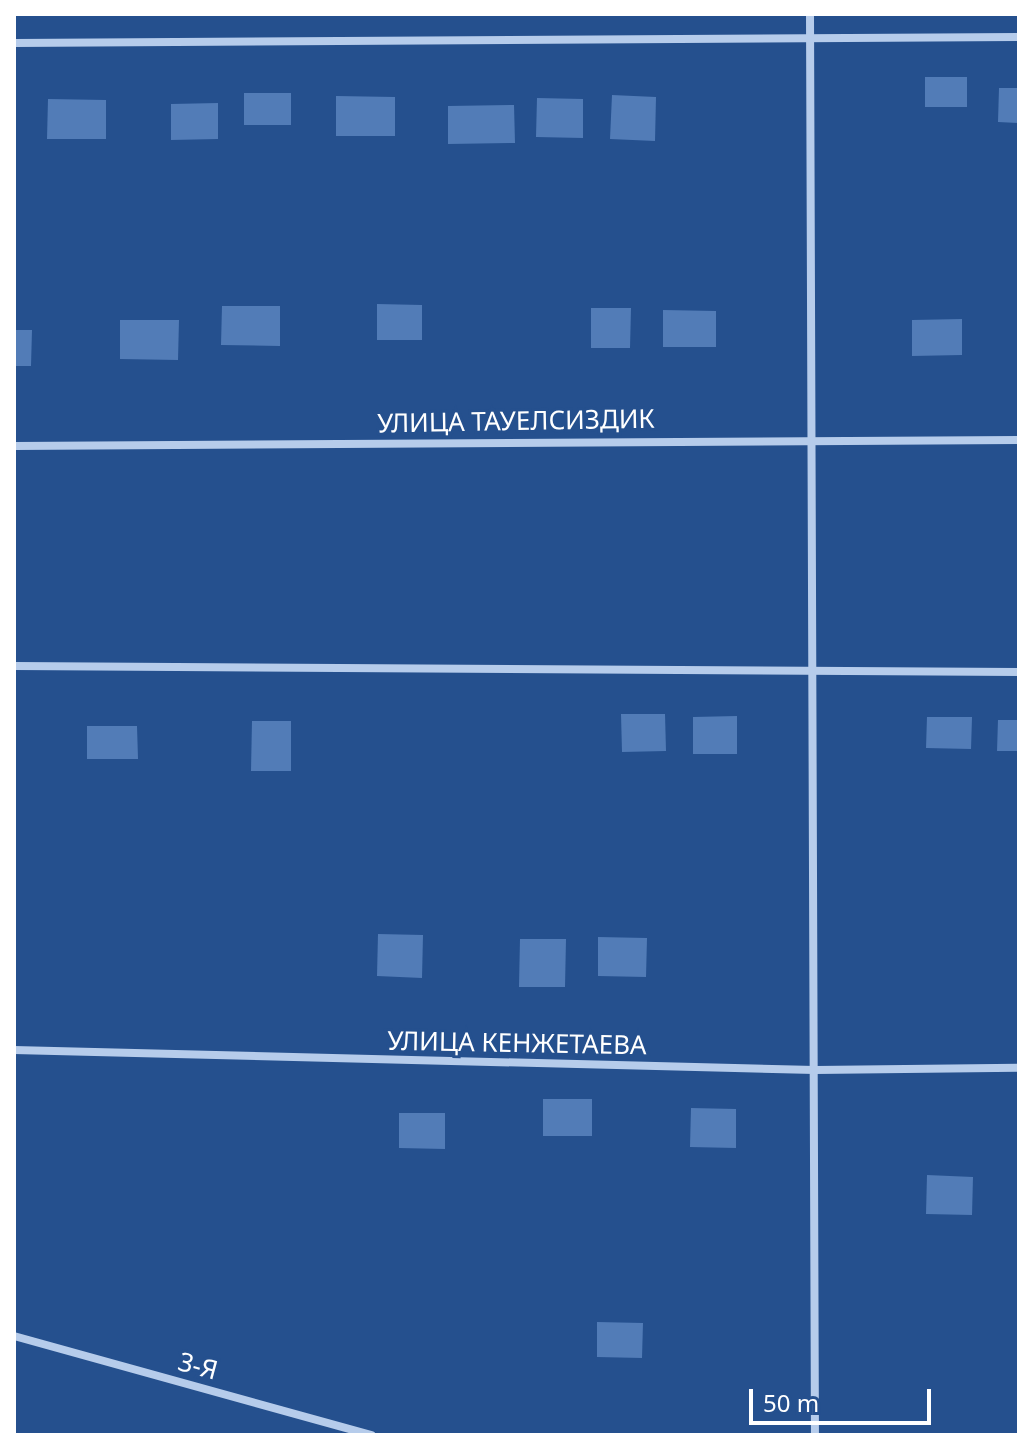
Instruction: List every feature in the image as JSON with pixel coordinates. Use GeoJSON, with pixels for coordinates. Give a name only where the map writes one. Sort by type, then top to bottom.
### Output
{"type":"FeatureCollection","features":[{"type":"Feature","properties":{"kind":"street"},"geometry":{"type":"LineString","coordinates":[[810,14],[815,1435]]}},
{"type":"Feature","properties":{"kind":"street"},"geometry":{"type":"LineString","coordinates":[[14,43],[1019,37]]}},
{"type":"Feature","properties":{"kind":"street","name":"УЛИЦА ТАУЕЛСИЗДИК"},"geometry":{"type":"LineString","coordinates":[[14,446],[1019,440]]}},
{"type":"Feature","properties":{"kind":"street"},"geometry":{"type":"LineString","coordinates":[[14,666],[813,674],[1019,672]]}},
{"type":"Feature","properties":{"kind":"street","name":"УЛИЦА КЕНЖЕТАЕВА"},"geometry":{"type":"LineString","coordinates":[[14,1050],[815,1070],[1019,1068]]}},
{"type":"Feature","properties":{"kind":"street","name":"3-Я"},"geometry":{"type":"LineString","coordinates":[[14,1336],[372,1435]]}},
{"type":"Feature","properties":{"kind":"building"},"geometry":{"type":"Polygon","coordinates":[[[925,77],[967,77],[967,107],[925,107],[925,77]]]}},
{"type":"Feature","properties":{"kind":"building"},"geometry":{"type":"Polygon","coordinates":[[[999,88],[1019,88],[1019,123],[998,122],[999,88]]]}},
{"type":"Feature","properties":{"kind":"building"},"geometry":{"type":"Polygon","coordinates":[[[244,93],[291,93],[291,125],[244,125],[244,93]]]}},
{"type":"Feature","properties":{"kind":"building"},"geometry":{"type":"Polygon","coordinates":[[[612,95],[656,97],[655,141],[610,139],[612,95]]]}},
{"type":"Feature","properties":{"kind":"building"},"geometry":{"type":"Polygon","coordinates":[[[336,96],[395,97],[395,136],[336,136],[336,96]]]}},
{"type":"Feature","properties":{"kind":"building"},"geometry":{"type":"Polygon","coordinates":[[[537,98],[583,99],[583,138],[536,137],[537,98]]]}},
{"type":"Feature","properties":{"kind":"building"},"geometry":{"type":"Polygon","coordinates":[[[48,99],[106,100],[106,139],[47,139],[48,99]]]}},
{"type":"Feature","properties":{"kind":"building"},"geometry":{"type":"Polygon","coordinates":[[[218,103],[218,139],[171,140],[171,104],[218,103]]]}},
{"type":"Feature","properties":{"kind":"building"},"geometry":{"type":"Polygon","coordinates":[[[514,105],[515,143],[448,144],[448,106],[514,105]]]}},
{"type":"Feature","properties":{"kind":"building"},"geometry":{"type":"Polygon","coordinates":[[[377,304],[422,305],[422,340],[377,340],[377,304]]]}},
{"type":"Feature","properties":{"kind":"building"},"geometry":{"type":"Polygon","coordinates":[[[222,306],[280,306],[280,346],[221,345],[222,306]]]}},
{"type":"Feature","properties":{"kind":"building"},"geometry":{"type":"Polygon","coordinates":[[[591,308],[631,308],[630,348],[591,348],[591,308]]]}},
{"type":"Feature","properties":{"kind":"building"},"geometry":{"type":"Polygon","coordinates":[[[663,310],[716,311],[716,347],[663,347],[663,310]]]}},
{"type":"Feature","properties":{"kind":"building"},"geometry":{"type":"Polygon","coordinates":[[[962,319],[962,355],[912,356],[912,320],[962,319]]]}},
{"type":"Feature","properties":{"kind":"building"},"geometry":{"type":"Polygon","coordinates":[[[120,320],[179,320],[178,360],[120,359],[120,320]]]}},
{"type":"Feature","properties":{"kind":"building"},"geometry":{"type":"Polygon","coordinates":[[[14,330],[32,330],[31,366],[14,366],[14,330]]]}},
{"type":"Feature","properties":{"kind":"building"},"geometry":{"type":"Polygon","coordinates":[[[621,714],[665,714],[666,751],[622,752],[621,714]]]}},
{"type":"Feature","properties":{"kind":"building"},"geometry":{"type":"Polygon","coordinates":[[[737,716],[737,754],[693,754],[693,717],[737,716]]]}},
{"type":"Feature","properties":{"kind":"building"},"geometry":{"type":"Polygon","coordinates":[[[927,717],[972,717],[971,749],[926,748],[927,717]]]}},
{"type":"Feature","properties":{"kind":"building"},"geometry":{"type":"Polygon","coordinates":[[[998,720],[1019,720],[1019,751],[997,751],[998,720]]]}},
{"type":"Feature","properties":{"kind":"building"},"geometry":{"type":"Polygon","coordinates":[[[252,721],[291,721],[291,771],[251,771],[252,721]]]}},
{"type":"Feature","properties":{"kind":"building"},"geometry":{"type":"Polygon","coordinates":[[[87,726],[137,726],[138,759],[87,759],[87,726]]]}},
{"type":"Feature","properties":{"kind":"building"},"geometry":{"type":"Polygon","coordinates":[[[378,934],[423,935],[422,978],[377,976],[378,934]]]}},
{"type":"Feature","properties":{"kind":"building"},"geometry":{"type":"Polygon","coordinates":[[[598,937],[647,938],[646,977],[598,976],[598,937]]]}},
{"type":"Feature","properties":{"kind":"building"},"geometry":{"type":"Polygon","coordinates":[[[520,939],[566,939],[565,987],[519,987],[520,939]]]}},
{"type":"Feature","properties":{"kind":"building"},"geometry":{"type":"Polygon","coordinates":[[[543,1099],[592,1099],[592,1136],[543,1136],[543,1099]]]}},
{"type":"Feature","properties":{"kind":"building"},"geometry":{"type":"Polygon","coordinates":[[[691,1108],[736,1109],[736,1148],[690,1147],[691,1108]]]}},
{"type":"Feature","properties":{"kind":"building"},"geometry":{"type":"Polygon","coordinates":[[[399,1113],[445,1113],[445,1149],[399,1148],[399,1113]]]}},
{"type":"Feature","properties":{"kind":"building"},"geometry":{"type":"Polygon","coordinates":[[[927,1175],[973,1177],[972,1215],[926,1214],[927,1175]]]}},
{"type":"Feature","properties":{"kind":"building"},"geometry":{"type":"Polygon","coordinates":[[[597,1322],[643,1323],[642,1358],[597,1357],[597,1322]]]}}]}
